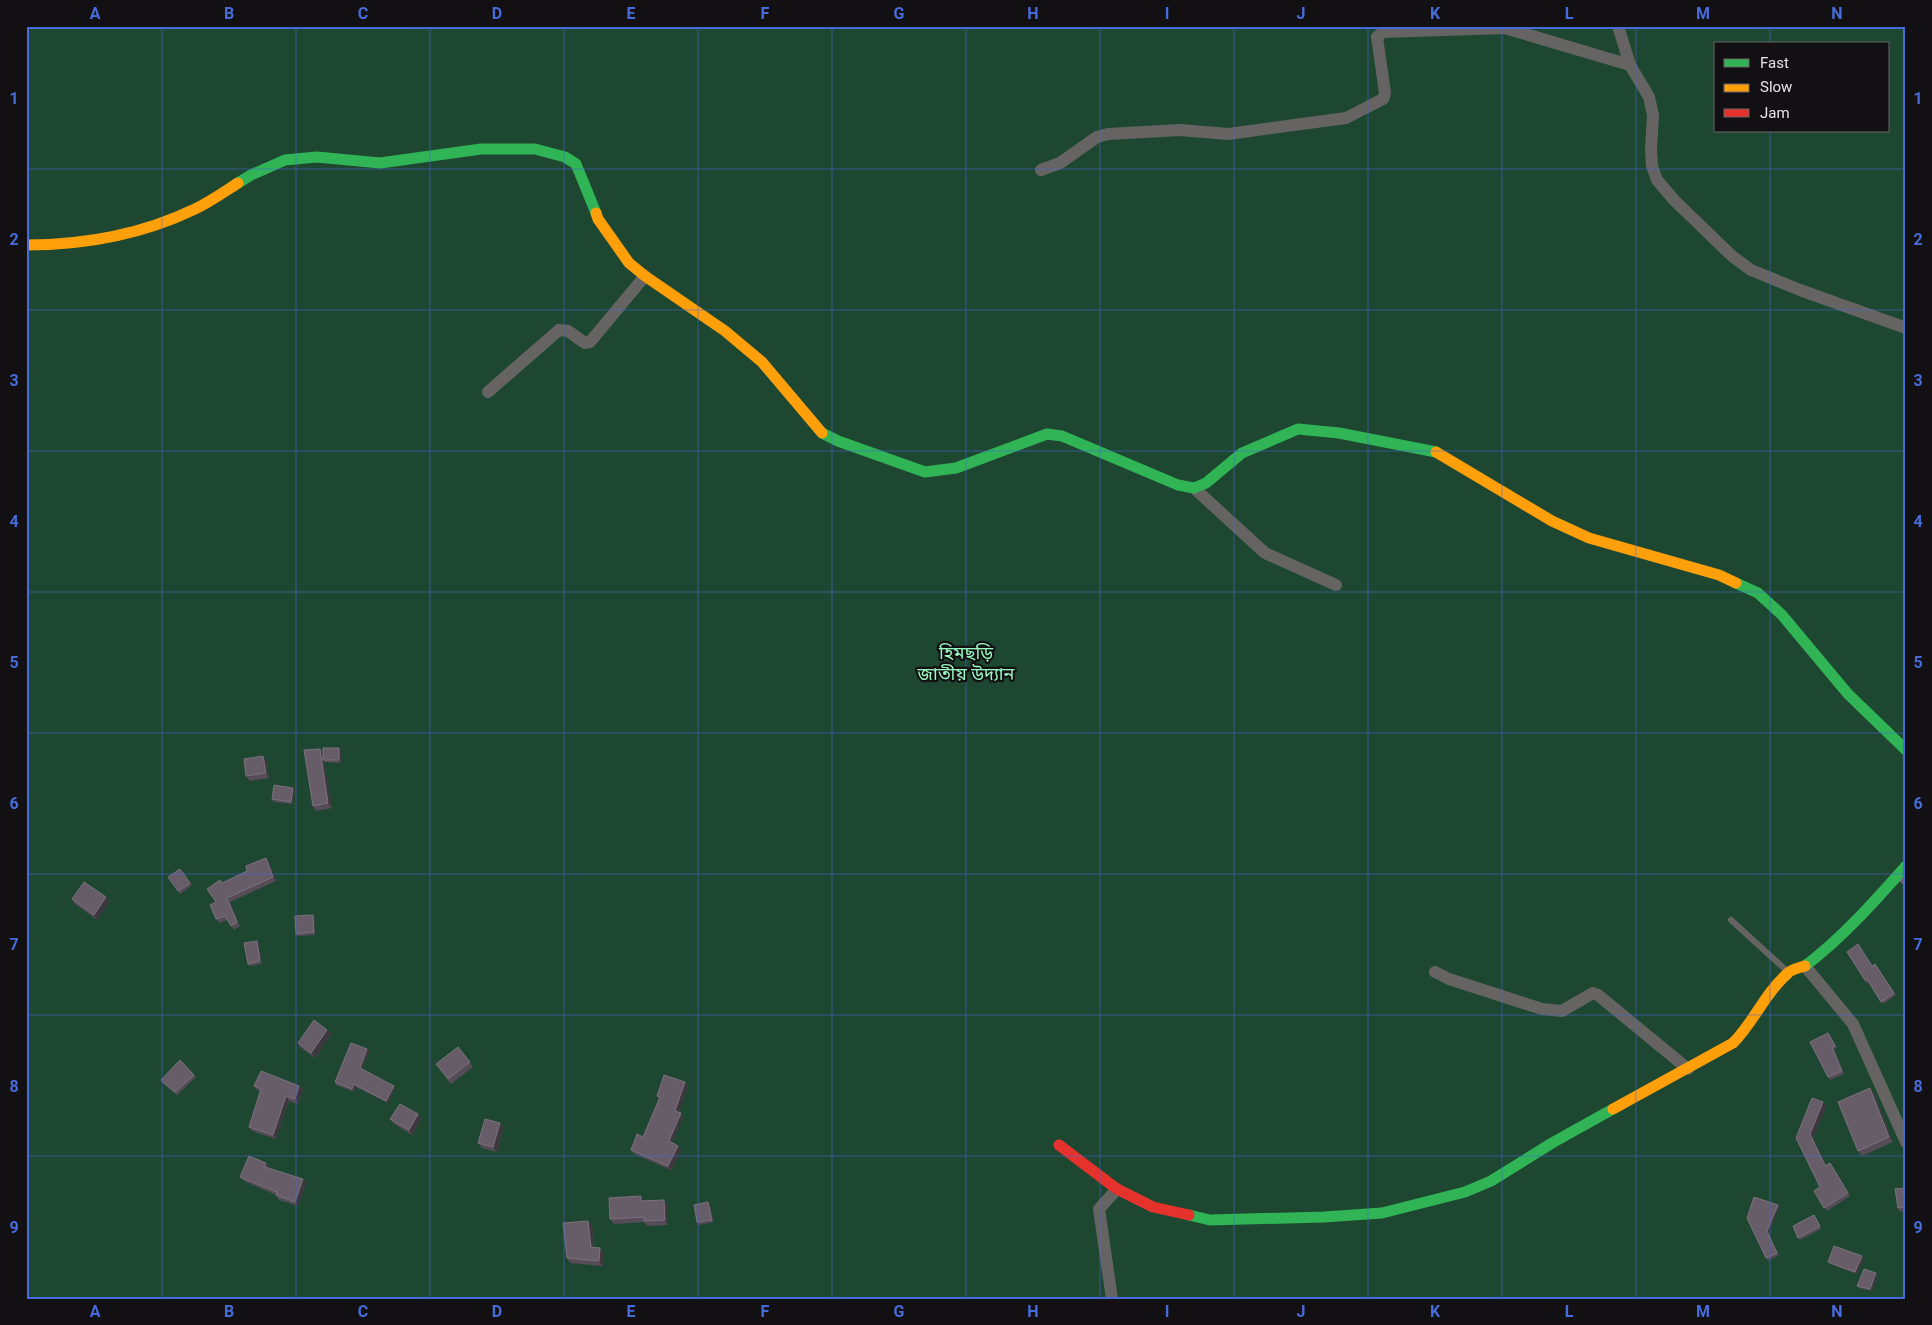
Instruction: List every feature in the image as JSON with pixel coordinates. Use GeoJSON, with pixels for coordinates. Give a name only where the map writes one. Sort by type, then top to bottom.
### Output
{"type":"FeatureCollection","features":[{"type":"Feature","properties":{"kind":"street"},"geometry":{"type":"LineString","coordinates":[[1618,26],[1630,65],[1649,97],[1653,115],[1650,150],[1657,180],[1674,200],[1732,256],[1751,270],[1800,290],[1906,328]]}},
{"type":"Feature","properties":{"kind":"street"},"geometry":{"type":"LineString","coordinates":[[1041,170],[1060,163],[1097,137],[1108,134],[1180,130],[1228,134],[1346,118],[1383,99],[1385,93],[1377,37],[1383,32],[1505,28],[1630,65]]}},
{"type":"Feature","properties":{"kind":"street"},"geometry":{"type":"LineString","coordinates":[[26,245],[100,239],[158,224],[196,209],[251,175],[285,160],[317,158],[380,163],[481,149],[534,149],[565,156],[576,164],[598,219],[629,262],[644,276],[725,331],[762,362],[820,432],[838,441],[925,472],[956,468],[1047,434],[1062,436],[1178,485],[1194,488],[1265,553],[1336,585]]}},
{"type":"Feature","properties":{"kind":"street"},"geometry":{"type":"LineString","coordinates":[[488,392],[559,330],[568,331],[585,343],[590,342],[644,276]]}},
{"type":"Feature","properties":{"kind":"street"},"geometry":{"type":"LineString","coordinates":[[1194,488],[1206,483],[1242,453],[1298,429],[1339,432],[1433,450],[1552,521],[1590,538],[1719,575],[1758,593],[1782,615],[1848,694],[1906,750]]}},
{"type":"Feature","properties":{"kind":"street"},"geometry":{"type":"LineString","coordinates":[[1059,1145],[1117,1189],[1153,1207],[1210,1220],[1324,1217],[1382,1212],[1465,1192],[1491,1181],[1552,1142],[1733,1043],[1746,1030],[1767,997],[1788,972],[1805,966],[1884,891],[1906,866]]}},
{"type":"Feature","properties":{"kind":"street"},"geometry":{"type":"LineString","coordinates":[[1805,966],[1853,1024],[1906,1142]]}},
{"type":"Feature","properties":{"kind":"street"},"geometry":{"type":"LineString","coordinates":[[1435,972],[1449,979],[1542,1009],[1562,1011],[1593,994],[1598,995],[1688,1069]]}},
{"type":"Feature","properties":{"kind":"street"},"geometry":{"type":"LineString","coordinates":[[1112,1299],[1099,1208],[1117,1189]]}},
{"type":"Feature","properties":{"kind":"lane"},"geometry":{"type":"LineString","coordinates":[[1731,920],[1788,972]]}},
{"type":"Feature","properties":{"kind":"green space","name":"হিমছড়ি জাতীয় উদ্যান"},"geometry":{"type":"Polygon","coordinates":[[[26,26],[1906,26],[1906,1299],[26,1299],[26,26]]]}},
{"type":"Feature","properties":{"kind":"building"},"geometry":{"type":"Polygon","coordinates":[[[323,748],[339,748],[339,760],[323,760],[323,748]]]}},
{"type":"Feature","properties":{"kind":"building"},"geometry":{"type":"Polygon","coordinates":[[[320,749],[328,803],[313,806],[304,750],[320,749]]]}},
{"type":"Feature","properties":{"kind":"building"},"geometry":{"type":"Polygon","coordinates":[[[263,756],[266,773],[246,776],[244,759],[263,756]]]}},
{"type":"Feature","properties":{"kind":"building"},"geometry":{"type":"Polygon","coordinates":[[[274,785],[293,788],[291,802],[272,799],[274,785]]]}},
{"type":"Feature","properties":{"kind":"building"},"geometry":{"type":"Polygon","coordinates":[[[266,858],[273,877],[227,898],[237,922],[231,926],[225,916],[216,919],[210,905],[216,902],[207,889],[220,880],[222,883],[247,871],[246,866],[266,858]]]}},
{"type":"Feature","properties":{"kind":"building"},"geometry":{"type":"Polygon","coordinates":[[[180,869],[190,883],[178,891],[168,877],[180,869]]]}},
{"type":"Feature","properties":{"kind":"building"},"geometry":{"type":"Polygon","coordinates":[[[1906,874],[1906,886],[1900,881],[1906,874]]]}},
{"type":"Feature","properties":{"kind":"building"},"geometry":{"type":"Polygon","coordinates":[[[84,882],[106,897],[94,915],[72,899],[84,882]]]}},
{"type":"Feature","properties":{"kind":"building"},"geometry":{"type":"Polygon","coordinates":[[[313,915],[314,932],[296,934],[295,916],[313,915]]]}},
{"type":"Feature","properties":{"kind":"building"},"geometry":{"type":"Polygon","coordinates":[[[257,941],[260,961],[248,964],[244,943],[257,941]]]}},
{"type":"Feature","properties":{"kind":"building"},"geometry":{"type":"Polygon","coordinates":[[[1858,944],[1872,966],[1875,964],[1894,993],[1881,1002],[1847,952],[1858,944]]]}},
{"type":"Feature","properties":{"kind":"building"},"geometry":{"type":"Polygon","coordinates":[[[314,1020],[327,1030],[311,1053],[298,1043],[314,1020]]]}},
{"type":"Feature","properties":{"kind":"building"},"geometry":{"type":"Polygon","coordinates":[[[1828,1033],[1835,1046],[1832,1047],[1842,1071],[1828,1077],[1810,1042],[1828,1033]]]}},
{"type":"Feature","properties":{"kind":"building"},"geometry":{"type":"Polygon","coordinates":[[[351,1043],[367,1049],[360,1068],[394,1086],[386,1101],[354,1084],[352,1089],[335,1082],[351,1043]]]}},
{"type":"Feature","properties":{"kind":"building"},"geometry":{"type":"Polygon","coordinates":[[[458,1047],[470,1062],[448,1079],[436,1064],[458,1047]]]}},
{"type":"Feature","properties":{"kind":"building"},"geometry":{"type":"Polygon","coordinates":[[[180,1060],[194,1075],[175,1092],[161,1080],[180,1060]]]}},
{"type":"Feature","properties":{"kind":"building"},"geometry":{"type":"Polygon","coordinates":[[[261,1071],[299,1086],[295,1099],[286,1096],[273,1135],[249,1127],[261,1089],[254,1086],[261,1071]]]}},
{"type":"Feature","properties":{"kind":"building"},"geometry":{"type":"Polygon","coordinates":[[[664,1075],[685,1082],[675,1111],[681,1113],[669,1141],[678,1146],[668,1166],[631,1150],[637,1134],[643,1137],[660,1097],[657,1096],[664,1075]]]}},
{"type":"Feature","properties":{"kind":"building"},"geometry":{"type":"Polygon","coordinates":[[[1870,1088],[1889,1137],[1858,1151],[1838,1102],[1870,1088]]]}},
{"type":"Feature","properties":{"kind":"building"},"geometry":{"type":"Polygon","coordinates":[[[1812,1098],[1823,1102],[1810,1134],[1825,1166],[1830,1163],[1848,1193],[1824,1208],[1814,1191],[1820,1187],[1796,1138],[1812,1098]]]}},
{"type":"Feature","properties":{"kind":"building"},"geometry":{"type":"Polygon","coordinates":[[[400,1104],[418,1114],[409,1130],[390,1119],[400,1104]]]}},
{"type":"Feature","properties":{"kind":"building"},"geometry":{"type":"Polygon","coordinates":[[[485,1119],[500,1123],[493,1147],[478,1143],[485,1119]]]}},
{"type":"Feature","properties":{"kind":"building"},"geometry":{"type":"Polygon","coordinates":[[[249,1156],[266,1163],[265,1167],[303,1179],[295,1202],[276,1195],[277,1192],[240,1177],[249,1156]]]}},
{"type":"Feature","properties":{"kind":"building"},"geometry":{"type":"Polygon","coordinates":[[[1906,1188],[1906,1207],[1898,1208],[1895,1189],[1906,1188]]]}},
{"type":"Feature","properties":{"kind":"building"},"geometry":{"type":"Polygon","coordinates":[[[641,1196],[641,1201],[664,1200],[665,1220],[644,1221],[644,1217],[610,1219],[609,1198],[641,1196]]]}},
{"type":"Feature","properties":{"kind":"building"},"geometry":{"type":"Polygon","coordinates":[[[1754,1197],[1778,1205],[1767,1231],[1777,1253],[1766,1258],[1747,1218],[1754,1197]]]}},
{"type":"Feature","properties":{"kind":"building"},"geometry":{"type":"Polygon","coordinates":[[[708,1202],[712,1220],[697,1222],[694,1205],[708,1202]]]}},
{"type":"Feature","properties":{"kind":"building"},"geometry":{"type":"Polygon","coordinates":[[[1814,1215],[1820,1226],[1798,1238],[1793,1226],[1814,1215]]]}},
{"type":"Feature","properties":{"kind":"building"},"geometry":{"type":"Polygon","coordinates":[[[588,1221],[591,1247],[600,1248],[599,1261],[567,1258],[563,1223],[588,1221]]]}},
{"type":"Feature","properties":{"kind":"building"},"geometry":{"type":"Polygon","coordinates":[[[1834,1246],[1862,1256],[1855,1272],[1828,1262],[1834,1246]]]}},
{"type":"Feature","properties":{"kind":"building"},"geometry":{"type":"Polygon","coordinates":[[[1864,1269],[1876,1273],[1870,1289],[1857,1286],[1864,1269]]]}},
{"type":"Feature","properties":{"kind":"traffic: fast"},"geometry":{"type":"LineString","coordinates":[[238,183],[285,160],[317,157],[380,163],[481,149],[535,149],[565,157],[576,164],[596,213]]}},
{"type":"Feature","properties":{"kind":"traffic: fast"},"geometry":{"type":"LineString","coordinates":[[822,433],[838,441],[925,472],[956,468],[1047,434],[1062,436],[1178,485],[1194,488],[1206,483],[1242,453],[1298,429],[1339,433],[1436,452]]}},
{"type":"Feature","properties":{"kind":"traffic: fast"},"geometry":{"type":"LineString","coordinates":[[1736,583],[1758,593],[1782,615],[1848,694],[1906,750]]}},
{"type":"Feature","properties":{"kind":"traffic: fast"},"geometry":{"type":"LineString","coordinates":[[1805,966],[1845,931],[1906,866]]}},
{"type":"Feature","properties":{"kind":"traffic: fast"},"geometry":{"type":"LineString","coordinates":[[1189,1215],[1210,1220],[1324,1217],[1382,1213],[1465,1192],[1491,1181],[1552,1143],[1613,1109]]}},
{"type":"Feature","properties":{"kind":"traffic: slow"},"geometry":{"type":"LineString","coordinates":[[26,245],[91,240],[155,225],[195,209],[238,183]]}},
{"type":"Feature","properties":{"kind":"traffic: slow"},"geometry":{"type":"LineString","coordinates":[[596,213],[598,219],[629,263],[725,331],[762,362],[822,433]]}},
{"type":"Feature","properties":{"kind":"traffic: slow"},"geometry":{"type":"LineString","coordinates":[[1436,452],[1552,521],[1589,538],[1719,575],[1736,583]]}},
{"type":"Feature","properties":{"kind":"traffic: slow"},"geometry":{"type":"LineString","coordinates":[[1613,1109],[1733,1043],[1779,982],[1791,971],[1805,966]]}},
{"type":"Feature","properties":{"kind":"traffic: jam"},"geometry":{"type":"LineString","coordinates":[[1059,1145],[1117,1189],[1153,1207],[1189,1215]]}}]}
